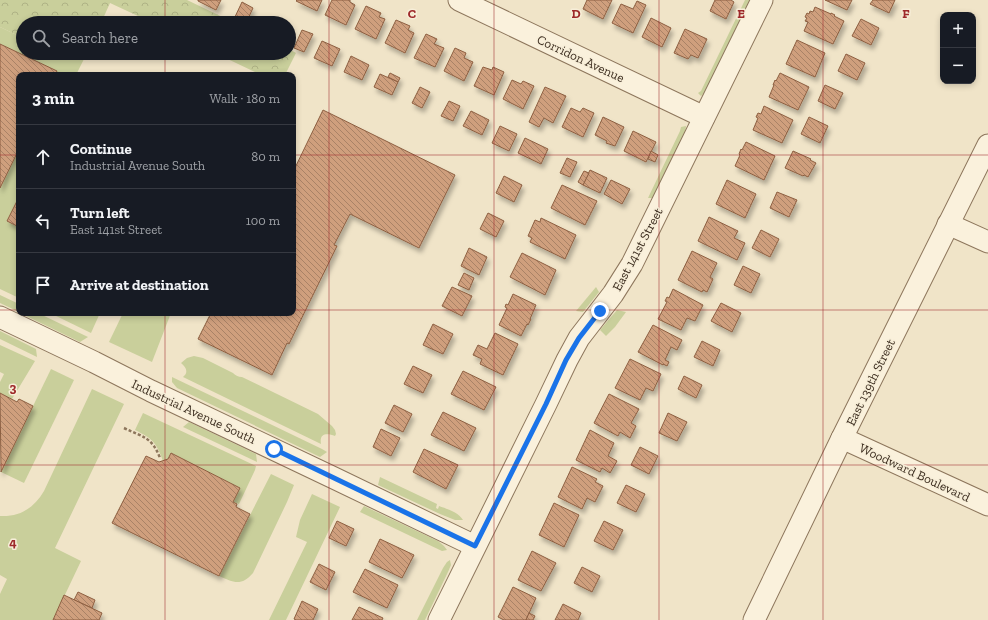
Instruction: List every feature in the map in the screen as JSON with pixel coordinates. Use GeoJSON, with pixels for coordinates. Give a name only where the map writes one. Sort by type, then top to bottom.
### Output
{"type":"FeatureCollection","features":[{"type":"Feature","properties":{"kind":"street","name":"Corridon Avenue"},"geometry":{"type":"LineString","coordinates":[[459,0],[704,117]]}},
{"type":"Feature","properties":{"kind":"street","name":"East 141st Street"},"geometry":{"type":"LineString","coordinates":[[439,620],[546,404],[566,360],[579,338],[613,294],[629,268],[762,0]]}},
{"type":"Feature","properties":{"kind":"street","name":"East 139th Street"},"geometry":{"type":"LineString","coordinates":[[754,620],[842,438],[988,145]]}},
{"type":"Feature","properties":{"kind":"street"},"geometry":{"type":"LineString","coordinates":[[948,224],[988,242]]}},
{"type":"Feature","properties":{"kind":"street","name":"Industrial Avenue South"},"geometry":{"type":"LineString","coordinates":[[0,317],[475,546]]}},
{"type":"Feature","properties":{"kind":"street","name":"Woodward Boulevard"},"geometry":{"type":"LineString","coordinates":[[842,438],[988,505]]}},
{"type":"Feature","properties":{"kind":"path"},"geometry":{"type":"LineString","coordinates":[[124,428],[147,439],[155,447],[160,458]]}},
{"type":"Feature","properties":{"kind":"green space"},"geometry":{"type":"Polygon","coordinates":[[[0,0],[187,0],[220,16],[138,16],[110,3],[104,16],[16,16],[16,35],[0,27],[0,0]]]}},
{"type":"Feature","properties":{"kind":"green space"},"geometry":{"type":"Polygon","coordinates":[[[745,0],[750,0],[704,93],[701,96],[698,93],[701,91],[745,0]]]}},
{"type":"Feature","properties":{"kind":"green space"},"geometry":{"type":"Polygon","coordinates":[[[0,27],[16,35],[16,52],[0,44],[0,27]]]}},
{"type":"Feature","properties":{"kind":"green space"},"geometry":{"type":"Polygon","coordinates":[[[34,60],[84,60],[78,72],[57,71],[34,60]]]}},
{"type":"Feature","properties":{"kind":"green space"},"geometry":{"type":"Polygon","coordinates":[[[230,60],[292,60],[286,72],[255,72],[230,60]]]}},
{"type":"Feature","properties":{"kind":"green space"},"geometry":{"type":"Polygon","coordinates":[[[686,126],[685,134],[653,198],[648,198],[681,127],[686,126]]]}},
{"type":"Feature","properties":{"kind":"green space"},"geometry":{"type":"Polygon","coordinates":[[[16,155],[16,203],[7,221],[16,226],[16,297],[0,289],[0,188],[16,155]]]}},
{"type":"Feature","properties":{"kind":"green space"},"geometry":{"type":"Polygon","coordinates":[[[596,287],[599,292],[583,312],[576,311],[596,287]]]}},
{"type":"Feature","properties":{"kind":"green space"},"geometry":{"type":"Polygon","coordinates":[[[0,295],[16,303],[16,311],[0,303],[0,295]]]}},
{"type":"Feature","properties":{"kind":"green space"},"geometry":{"type":"Polygon","coordinates":[[[617,310],[626,312],[606,336],[600,330],[617,310]]]}},
{"type":"Feature","properties":{"kind":"green space"},"geometry":{"type":"Polygon","coordinates":[[[26,316],[44,316],[88,337],[80,342],[26,316]]]}},
{"type":"Feature","properties":{"kind":"green space"},"geometry":{"type":"Polygon","coordinates":[[[56,316],[99,316],[91,333],[56,316]]]}},
{"type":"Feature","properties":{"kind":"green space"},"geometry":{"type":"Polygon","coordinates":[[[122,316],[170,316],[152,362],[109,342],[122,316]]]}},
{"type":"Feature","properties":{"kind":"green space"},"geometry":{"type":"Polygon","coordinates":[[[0,331],[36,349],[37,357],[0,339],[0,331]]]}},
{"type":"Feature","properties":{"kind":"green space"},"geometry":{"type":"Polygon","coordinates":[[[0,345],[35,361],[12,399],[0,393],[0,382],[4,374],[0,372],[0,345]]]}},
{"type":"Feature","properties":{"kind":"green space"},"geometry":{"type":"Polygon","coordinates":[[[194,356],[203,358],[239,377],[242,377],[318,414],[332,426],[335,430],[335,436],[329,434],[322,436],[321,444],[183,377],[186,370],[181,363],[187,358],[194,356]]]}},
{"type":"Feature","properties":{"kind":"green space"},"geometry":{"type":"Polygon","coordinates":[[[51,369],[74,380],[24,483],[1,472],[51,369]]]}},
{"type":"Feature","properties":{"kind":"green space"},"geometry":{"type":"Polygon","coordinates":[[[172,377],[327,452],[320,457],[177,388],[172,382],[172,377]]]}},
{"type":"Feature","properties":{"kind":"green space"},"geometry":{"type":"Polygon","coordinates":[[[92,389],[124,404],[55,548],[81,561],[53,620],[0,620],[0,594],[7,579],[0,575],[0,516],[20,513],[31,507],[40,497],[92,389]]]}},
{"type":"Feature","properties":{"kind":"green space"},"geometry":{"type":"Polygon","coordinates":[[[143,413],[256,466],[239,504],[233,502],[240,488],[171,453],[168,459],[163,461],[156,445],[146,436],[135,430],[143,413]]]}},
{"type":"Feature","properties":{"kind":"green space"},"geometry":{"type":"Polygon","coordinates":[[[189,422],[256,454],[257,462],[183,427],[189,422]]]}},
{"type":"Feature","properties":{"kind":"green space"},"geometry":{"type":"Polygon","coordinates":[[[271,474],[294,485],[253,573],[241,582],[219,576],[271,474]]]}},
{"type":"Feature","properties":{"kind":"green space"},"geometry":{"type":"Polygon","coordinates":[[[380,477],[437,504],[436,508],[438,509],[439,506],[452,511],[463,520],[455,520],[440,514],[378,485],[380,477]]]}},
{"type":"Feature","properties":{"kind":"green space"},"geometry":{"type":"Polygon","coordinates":[[[312,494],[340,507],[286,620],[269,620],[307,542],[296,537],[300,520],[312,494]]]}},
{"type":"Feature","properties":{"kind":"green space"},"geometry":{"type":"Polygon","coordinates":[[[364,506],[438,541],[447,550],[442,551],[360,512],[364,506]]]}},
{"type":"Feature","properties":{"kind":"green space"},"geometry":{"type":"Polygon","coordinates":[[[450,560],[451,565],[425,620],[417,620],[443,568],[450,560]]]}},
{"type":"Feature","properties":{"kind":"building"},"geometry":{"type":"Polygon","coordinates":[[[198,0],[221,0],[216,10],[198,0]]]}},
{"type":"Feature","properties":{"kind":"building"},"geometry":{"type":"Polygon","coordinates":[[[322,0],[317,11],[296,1],[322,0]]]}},
{"type":"Feature","properties":{"kind":"building"},"geometry":{"type":"Polygon","coordinates":[[[332,0],[350,0],[350,2],[355,5],[346,25],[325,15],[332,0]]]}},
{"type":"Feature","properties":{"kind":"building"},"geometry":{"type":"Polygon","coordinates":[[[587,0],[612,0],[603,19],[583,9],[587,0]]]}},
{"type":"Feature","properties":{"kind":"building"},"geometry":{"type":"Polygon","coordinates":[[[715,0],[731,0],[734,2],[726,19],[710,11],[715,0]]]}},
{"type":"Feature","properties":{"kind":"building"},"geometry":{"type":"Polygon","coordinates":[[[825,0],[852,0],[847,10],[825,0]]]}},
{"type":"Feature","properties":{"kind":"building"},"geometry":{"type":"Polygon","coordinates":[[[873,0],[895,0],[889,13],[870,4],[873,0]]]}},
{"type":"Feature","properties":{"kind":"building"},"geometry":{"type":"Polygon","coordinates":[[[637,1],[646,5],[633,33],[612,23],[621,4],[633,9],[637,1]]]}},
{"type":"Feature","properties":{"kind":"building"},"geometry":{"type":"Polygon","coordinates":[[[242,2],[253,8],[249,16],[235,16],[242,2]]]}},
{"type":"Feature","properties":{"kind":"building"},"geometry":{"type":"Polygon","coordinates":[[[366,6],[381,13],[379,17],[385,19],[376,39],[355,29],[366,6]]]}},
{"type":"Feature","properties":{"kind":"building"},"geometry":{"type":"Polygon","coordinates":[[[815,7],[831,13],[844,21],[833,44],[804,31],[808,22],[805,21],[807,18],[805,17],[810,11],[813,12],[815,7]]]}},
{"type":"Feature","properties":{"kind":"building"},"geometry":{"type":"Polygon","coordinates":[[[651,18],[671,28],[662,47],[642,37],[651,18]]]}},
{"type":"Feature","properties":{"kind":"building"},"geometry":{"type":"Polygon","coordinates":[[[861,19],[879,28],[871,45],[852,36],[861,19]]]}},
{"type":"Feature","properties":{"kind":"building"},"geometry":{"type":"Polygon","coordinates":[[[396,20],[410,26],[408,30],[414,33],[405,53],[385,43],[396,20]]]}},
{"type":"Feature","properties":{"kind":"building"},"geometry":{"type":"Polygon","coordinates":[[[685,29],[707,39],[698,58],[691,55],[688,59],[674,53],[685,29]]]}},
{"type":"Feature","properties":{"kind":"building"},"geometry":{"type":"Polygon","coordinates":[[[302,30],[313,34],[304,52],[296,49],[296,44],[302,30]]]}},
{"type":"Feature","properties":{"kind":"building"},"geometry":{"type":"Polygon","coordinates":[[[426,34],[437,39],[434,44],[444,48],[435,67],[414,58],[426,34]]]}},
{"type":"Feature","properties":{"kind":"building"},"geometry":{"type":"Polygon","coordinates":[[[797,40],[825,53],[815,77],[786,64],[797,40]]]}},
{"type":"Feature","properties":{"kind":"building"},"geometry":{"type":"Polygon","coordinates":[[[322,41],[340,49],[332,66],[314,58],[322,41]]]}},
{"type":"Feature","properties":{"kind":"building"},"geometry":{"type":"Polygon","coordinates":[[[0,44],[16,52],[16,60],[34,60],[57,71],[16,72],[16,155],[0,188],[0,44]]]}},
{"type":"Feature","properties":{"kind":"building"},"geometry":{"type":"Polygon","coordinates":[[[455,48],[466,53],[464,58],[473,62],[464,81],[444,71],[455,48]]]}},
{"type":"Feature","properties":{"kind":"building"},"geometry":{"type":"Polygon","coordinates":[[[846,54],[865,63],[857,80],[838,71],[846,54]]]}},
{"type":"Feature","properties":{"kind":"building"},"geometry":{"type":"Polygon","coordinates":[[[351,56],[369,65],[362,80],[344,72],[351,56]]]}},
{"type":"Feature","properties":{"kind":"building"},"geometry":{"type":"Polygon","coordinates":[[[483,67],[492,70],[493,67],[504,72],[494,95],[474,86],[483,67]]]}},
{"type":"Feature","properties":{"kind":"building"},"geometry":{"type":"Polygon","coordinates":[[[390,73],[400,78],[398,82],[388,77],[390,73]]]}},
{"type":"Feature","properties":{"kind":"building"},"geometry":{"type":"Polygon","coordinates":[[[780,73],[809,87],[798,110],[769,97],[775,80],[776,81],[780,73]]]}},
{"type":"Feature","properties":{"kind":"building"},"geometry":{"type":"Polygon","coordinates":[[[380,74],[398,82],[392,95],[374,87],[380,74]]]}},
{"type":"Feature","properties":{"kind":"building"},"geometry":{"type":"Polygon","coordinates":[[[512,80],[521,84],[523,81],[534,86],[523,109],[503,99],[512,80]]]}},
{"type":"Feature","properties":{"kind":"building"},"geometry":{"type":"Polygon","coordinates":[[[825,85],[843,93],[835,109],[818,101],[825,85]]]}},
{"type":"Feature","properties":{"kind":"building"},"geometry":{"type":"Polygon","coordinates":[[[420,87],[430,92],[422,108],[412,103],[420,87]]]}},
{"type":"Feature","properties":{"kind":"building"},"geometry":{"type":"Polygon","coordinates":[[[545,87],[566,96],[553,123],[544,118],[539,127],[529,122],[545,87]]]}},
{"type":"Feature","properties":{"kind":"building"},"geometry":{"type":"Polygon","coordinates":[[[449,101],[460,106],[453,121],[441,116],[449,101]]]}},
{"type":"Feature","properties":{"kind":"building"},"geometry":{"type":"Polygon","coordinates":[[[764,106],[793,120],[782,143],[753,130],[758,118],[756,117],[758,113],[761,114],[764,106]]]}},
{"type":"Feature","properties":{"kind":"building"},"geometry":{"type":"Polygon","coordinates":[[[571,108],[580,112],[583,108],[594,113],[583,137],[562,127],[571,108]]]}},
{"type":"Feature","properties":{"kind":"building"},"geometry":{"type":"Polygon","coordinates":[[[323,110],[455,175],[419,248],[350,214],[334,245],[337,246],[289,344],[287,343],[272,375],[198,339],[210,316],[296,316],[296,166],[323,110]]]}},
{"type":"Feature","properties":{"kind":"building"},"geometry":{"type":"Polygon","coordinates":[[[471,111],[489,120],[482,135],[463,126],[471,111]]]}},
{"type":"Feature","properties":{"kind":"building"},"geometry":{"type":"Polygon","coordinates":[[[603,117],[624,127],[615,146],[606,143],[607,141],[595,135],[603,117]]]}},
{"type":"Feature","properties":{"kind":"building"},"geometry":{"type":"Polygon","coordinates":[[[809,117],[828,126],[820,143],[801,134],[809,117]]]}},
{"type":"Feature","properties":{"kind":"building"},"geometry":{"type":"Polygon","coordinates":[[[500,126],[517,134],[509,151],[492,143],[500,126]]]}},
{"type":"Feature","properties":{"kind":"building"},"geometry":{"type":"Polygon","coordinates":[[[633,131],[656,142],[646,162],[624,151],[633,131]]]}},
{"type":"Feature","properties":{"kind":"building"},"geometry":{"type":"Polygon","coordinates":[[[525,138],[548,149],[541,164],[518,153],[525,138]]]}},
{"type":"Feature","properties":{"kind":"building"},"geometry":{"type":"Polygon","coordinates":[[[746,142],[775,156],[764,180],[735,166],[741,149],[742,150],[746,142]]]}},
{"type":"Feature","properties":{"kind":"building"},"geometry":{"type":"Polygon","coordinates":[[[651,151],[658,155],[655,162],[648,159],[651,151]]]}},
{"type":"Feature","properties":{"kind":"building"},"geometry":{"type":"Polygon","coordinates":[[[793,151],[811,159],[810,160],[816,163],[808,177],[785,168],[793,151]]]}},
{"type":"Feature","properties":{"kind":"building"},"geometry":{"type":"Polygon","coordinates":[[[567,158],[577,162],[570,177],[560,173],[567,158]]]}},
{"type":"Feature","properties":{"kind":"building"},"geometry":{"type":"Polygon","coordinates":[[[590,170],[607,178],[600,193],[583,185],[590,170]]]}},
{"type":"Feature","properties":{"kind":"building"},"geometry":{"type":"Polygon","coordinates":[[[584,171],[589,173],[583,185],[578,182],[584,171]]]}},
{"type":"Feature","properties":{"kind":"building"},"geometry":{"type":"Polygon","coordinates":[[[504,176],[522,185],[514,202],[496,193],[504,176]]]}},
{"type":"Feature","properties":{"kind":"building"},"geometry":{"type":"Polygon","coordinates":[[[611,180],[630,189],[622,204],[604,194],[611,180]]]}},
{"type":"Feature","properties":{"kind":"building"},"geometry":{"type":"Polygon","coordinates":[[[727,180],[756,194],[745,218],[716,204],[727,180]]]}},
{"type":"Feature","properties":{"kind":"building"},"geometry":{"type":"Polygon","coordinates":[[[562,185],[597,201],[585,225],[551,208],[562,185]]]}},
{"type":"Feature","properties":{"kind":"building"},"geometry":{"type":"Polygon","coordinates":[[[777,192],[797,200],[789,217],[770,208],[777,192]]]}},
{"type":"Feature","properties":{"kind":"building"},"geometry":{"type":"Polygon","coordinates":[[[16,203],[16,226],[7,221],[16,203]]]}},
{"type":"Feature","properties":{"kind":"building"},"geometry":{"type":"Polygon","coordinates":[[[488,213],[504,221],[496,237],[480,229],[488,213]]]}},
{"type":"Feature","properties":{"kind":"building"},"geometry":{"type":"Polygon","coordinates":[[[709,217],[738,231],[734,238],[745,243],[737,260],[698,241],[709,217]]]}},
{"type":"Feature","properties":{"kind":"building"},"geometry":{"type":"Polygon","coordinates":[[[541,218],[576,235],[565,259],[530,242],[532,238],[528,236],[535,220],[540,222],[541,218]]]}},
{"type":"Feature","properties":{"kind":"building"},"geometry":{"type":"Polygon","coordinates":[[[761,230],[779,239],[770,257],[752,248],[761,230]]]}},
{"type":"Feature","properties":{"kind":"building"},"geometry":{"type":"Polygon","coordinates":[[[469,248],[487,257],[479,275],[461,266],[469,248]]]}},
{"type":"Feature","properties":{"kind":"building"},"geometry":{"type":"Polygon","coordinates":[[[692,251],[717,263],[710,277],[713,279],[707,292],[703,290],[702,292],[678,280],[692,251]]]}},
{"type":"Feature","properties":{"kind":"building"},"geometry":{"type":"Polygon","coordinates":[[[522,253],[556,270],[545,295],[510,277],[522,253]]]}},
{"type":"Feature","properties":{"kind":"building"},"geometry":{"type":"Polygon","coordinates":[[[743,266],[760,274],[751,293],[734,285],[743,266]]]}},
{"type":"Feature","properties":{"kind":"building"},"geometry":{"type":"Polygon","coordinates":[[[464,273],[474,278],[469,290],[458,285],[464,273]]]}},
{"type":"Feature","properties":{"kind":"building"},"geometry":{"type":"Polygon","coordinates":[[[452,287],[472,296],[462,316],[442,306],[452,287]]]}},
{"type":"Feature","properties":{"kind":"building"},"geometry":{"type":"Polygon","coordinates":[[[673,289],[703,305],[695,321],[687,318],[681,330],[658,319],[667,302],[665,301],[667,297],[669,298],[673,289]]]}},
{"type":"Feature","properties":{"kind":"building"},"geometry":{"type":"Polygon","coordinates":[[[513,294],[536,305],[531,319],[521,336],[499,325],[507,308],[505,307],[506,304],[508,305],[513,294]]]}},
{"type":"Feature","properties":{"kind":"building"},"geometry":{"type":"Polygon","coordinates":[[[721,303],[741,313],[732,332],[711,321],[721,303]]]}},
{"type":"Feature","properties":{"kind":"building"},"geometry":{"type":"Polygon","coordinates":[[[433,324],[453,334],[443,354],[423,345],[433,324]]]}},
{"type":"Feature","properties":{"kind":"building"},"geometry":{"type":"Polygon","coordinates":[[[653,325],[682,340],[677,350],[671,347],[665,360],[669,362],[667,366],[638,352],[653,325]]]}},
{"type":"Feature","properties":{"kind":"building"},"geometry":{"type":"Polygon","coordinates":[[[495,333],[518,344],[503,375],[480,364],[482,359],[473,355],[478,345],[487,349],[495,333]]]}},
{"type":"Feature","properties":{"kind":"building"},"geometry":{"type":"Polygon","coordinates":[[[702,341],[720,350],[713,366],[694,357],[702,341]]]}},
{"type":"Feature","properties":{"kind":"building"},"geometry":{"type":"Polygon","coordinates":[[[630,359],[661,374],[653,391],[646,388],[640,400],[615,388],[630,359]]]}},
{"type":"Feature","properties":{"kind":"building"},"geometry":{"type":"Polygon","coordinates":[[[413,366],[432,375],[423,393],[404,384],[413,366]]]}},
{"type":"Feature","properties":{"kind":"building"},"geometry":{"type":"Polygon","coordinates":[[[463,371],[496,387],[484,410],[451,394],[463,371]]]}},
{"type":"Feature","properties":{"kind":"building"},"geometry":{"type":"Polygon","coordinates":[[[684,376],[702,385],[696,398],[678,389],[684,376]]]}},
{"type":"Feature","properties":{"kind":"building"},"geometry":{"type":"Polygon","coordinates":[[[0,393],[17,402],[19,399],[33,406],[1,472],[0,393]]]}},
{"type":"Feature","properties":{"kind":"building"},"geometry":{"type":"Polygon","coordinates":[[[609,394],[639,409],[631,423],[636,426],[630,438],[620,432],[618,436],[594,423],[609,394]]]}},
{"type":"Feature","properties":{"kind":"building"},"geometry":{"type":"Polygon","coordinates":[[[394,405],[412,414],[403,432],[385,423],[394,405]]]}},
{"type":"Feature","properties":{"kind":"building"},"geometry":{"type":"Polygon","coordinates":[[[443,412],[476,428],[464,451],[431,435],[443,412]]]}},
{"type":"Feature","properties":{"kind":"building"},"geometry":{"type":"Polygon","coordinates":[[[668,413],[687,422],[677,441],[659,433],[668,413]]]}},
{"type":"Feature","properties":{"kind":"building"},"geometry":{"type":"Polygon","coordinates":[[[381,429],[400,438],[391,456],[373,447],[381,429]]]}},
{"type":"Feature","properties":{"kind":"building"},"geometry":{"type":"Polygon","coordinates":[[[590,430],[614,443],[608,456],[617,461],[610,473],[602,468],[600,472],[576,460],[590,430]]]}},
{"type":"Feature","properties":{"kind":"building"},"geometry":{"type":"Polygon","coordinates":[[[640,447],[658,456],[649,474],[631,465],[640,447]]]}},
{"type":"Feature","properties":{"kind":"building"},"geometry":{"type":"Polygon","coordinates":[[[424,449],[458,465],[446,489],[413,472],[424,449]]]}},
{"type":"Feature","properties":{"kind":"building"},"geometry":{"type":"Polygon","coordinates":[[[171,453],[240,488],[233,502],[237,504],[236,507],[250,514],[219,576],[112,523],[146,456],[159,462],[168,459],[171,453]]]}},
{"type":"Feature","properties":{"kind":"building"},"geometry":{"type":"Polygon","coordinates":[[[572,467],[597,479],[595,482],[603,486],[595,502],[587,498],[582,509],[558,497],[572,467]]]}},
{"type":"Feature","properties":{"kind":"building"},"geometry":{"type":"Polygon","coordinates":[[[626,485],[645,494],[636,512],[617,503],[626,485]]]}},
{"type":"Feature","properties":{"kind":"building"},"geometry":{"type":"Polygon","coordinates":[[[554,503],[579,515],[564,547],[539,535],[554,503]]]}},
{"type":"Feature","properties":{"kind":"building"},"geometry":{"type":"Polygon","coordinates":[[[337,521],[354,529],[346,546],[329,538],[337,521]]]}},
{"type":"Feature","properties":{"kind":"building"},"geometry":{"type":"Polygon","coordinates":[[[604,521],[623,530],[613,550],[594,541],[604,521]]]}},
{"type":"Feature","properties":{"kind":"building"},"geometry":{"type":"Polygon","coordinates":[[[380,539],[414,555],[402,578],[369,562],[380,539]]]}},
{"type":"Feature","properties":{"kind":"building"},"geometry":{"type":"Polygon","coordinates":[[[532,551],[556,563],[541,591],[518,580],[532,551]]]}},
{"type":"Feature","properties":{"kind":"building"},"geometry":{"type":"Polygon","coordinates":[[[319,564],[335,572],[326,590],[310,582],[319,564]]]}},
{"type":"Feature","properties":{"kind":"building"},"geometry":{"type":"Polygon","coordinates":[[[582,567],[600,576],[592,592],[574,583],[582,567]]]}},
{"type":"Feature","properties":{"kind":"building"},"geometry":{"type":"Polygon","coordinates":[[[365,569],[398,585],[387,608],[353,592],[365,569]]]}},
{"type":"Feature","properties":{"kind":"building"},"geometry":{"type":"Polygon","coordinates":[[[513,587],[536,598],[526,620],[504,620],[498,617],[513,587]]]}},
{"type":"Feature","properties":{"kind":"building"},"geometry":{"type":"Polygon","coordinates":[[[78,592],[95,600],[92,608],[74,600],[78,592]]]}},
{"type":"Feature","properties":{"kind":"building"},"geometry":{"type":"Polygon","coordinates":[[[64,595],[102,613],[99,620],[53,620],[64,595]]]}},
{"type":"Feature","properties":{"kind":"building"},"geometry":{"type":"Polygon","coordinates":[[[302,601],[318,609],[313,620],[294,619],[302,601]]]}},
{"type":"Feature","properties":{"kind":"building"},"geometry":{"type":"Polygon","coordinates":[[[563,604],[581,613],[578,620],[555,620],[563,604]]]}},
{"type":"Feature","properties":{"kind":"building"},"geometry":{"type":"Polygon","coordinates":[[[359,607],[383,618],[382,620],[352,620],[359,607]]]}},
{"type":"Feature","properties":{"kind":"building"},"geometry":{"type":"Polygon","coordinates":[[[529,613],[535,616],[533,620],[526,620],[529,613]]]}},
{"type":"Feature","properties":{"kind":"route"},"geometry":{"type":"LineString","coordinates":[[274,449],[475,546],[546,404],[566,360],[579,338],[600,311]]}}]}
